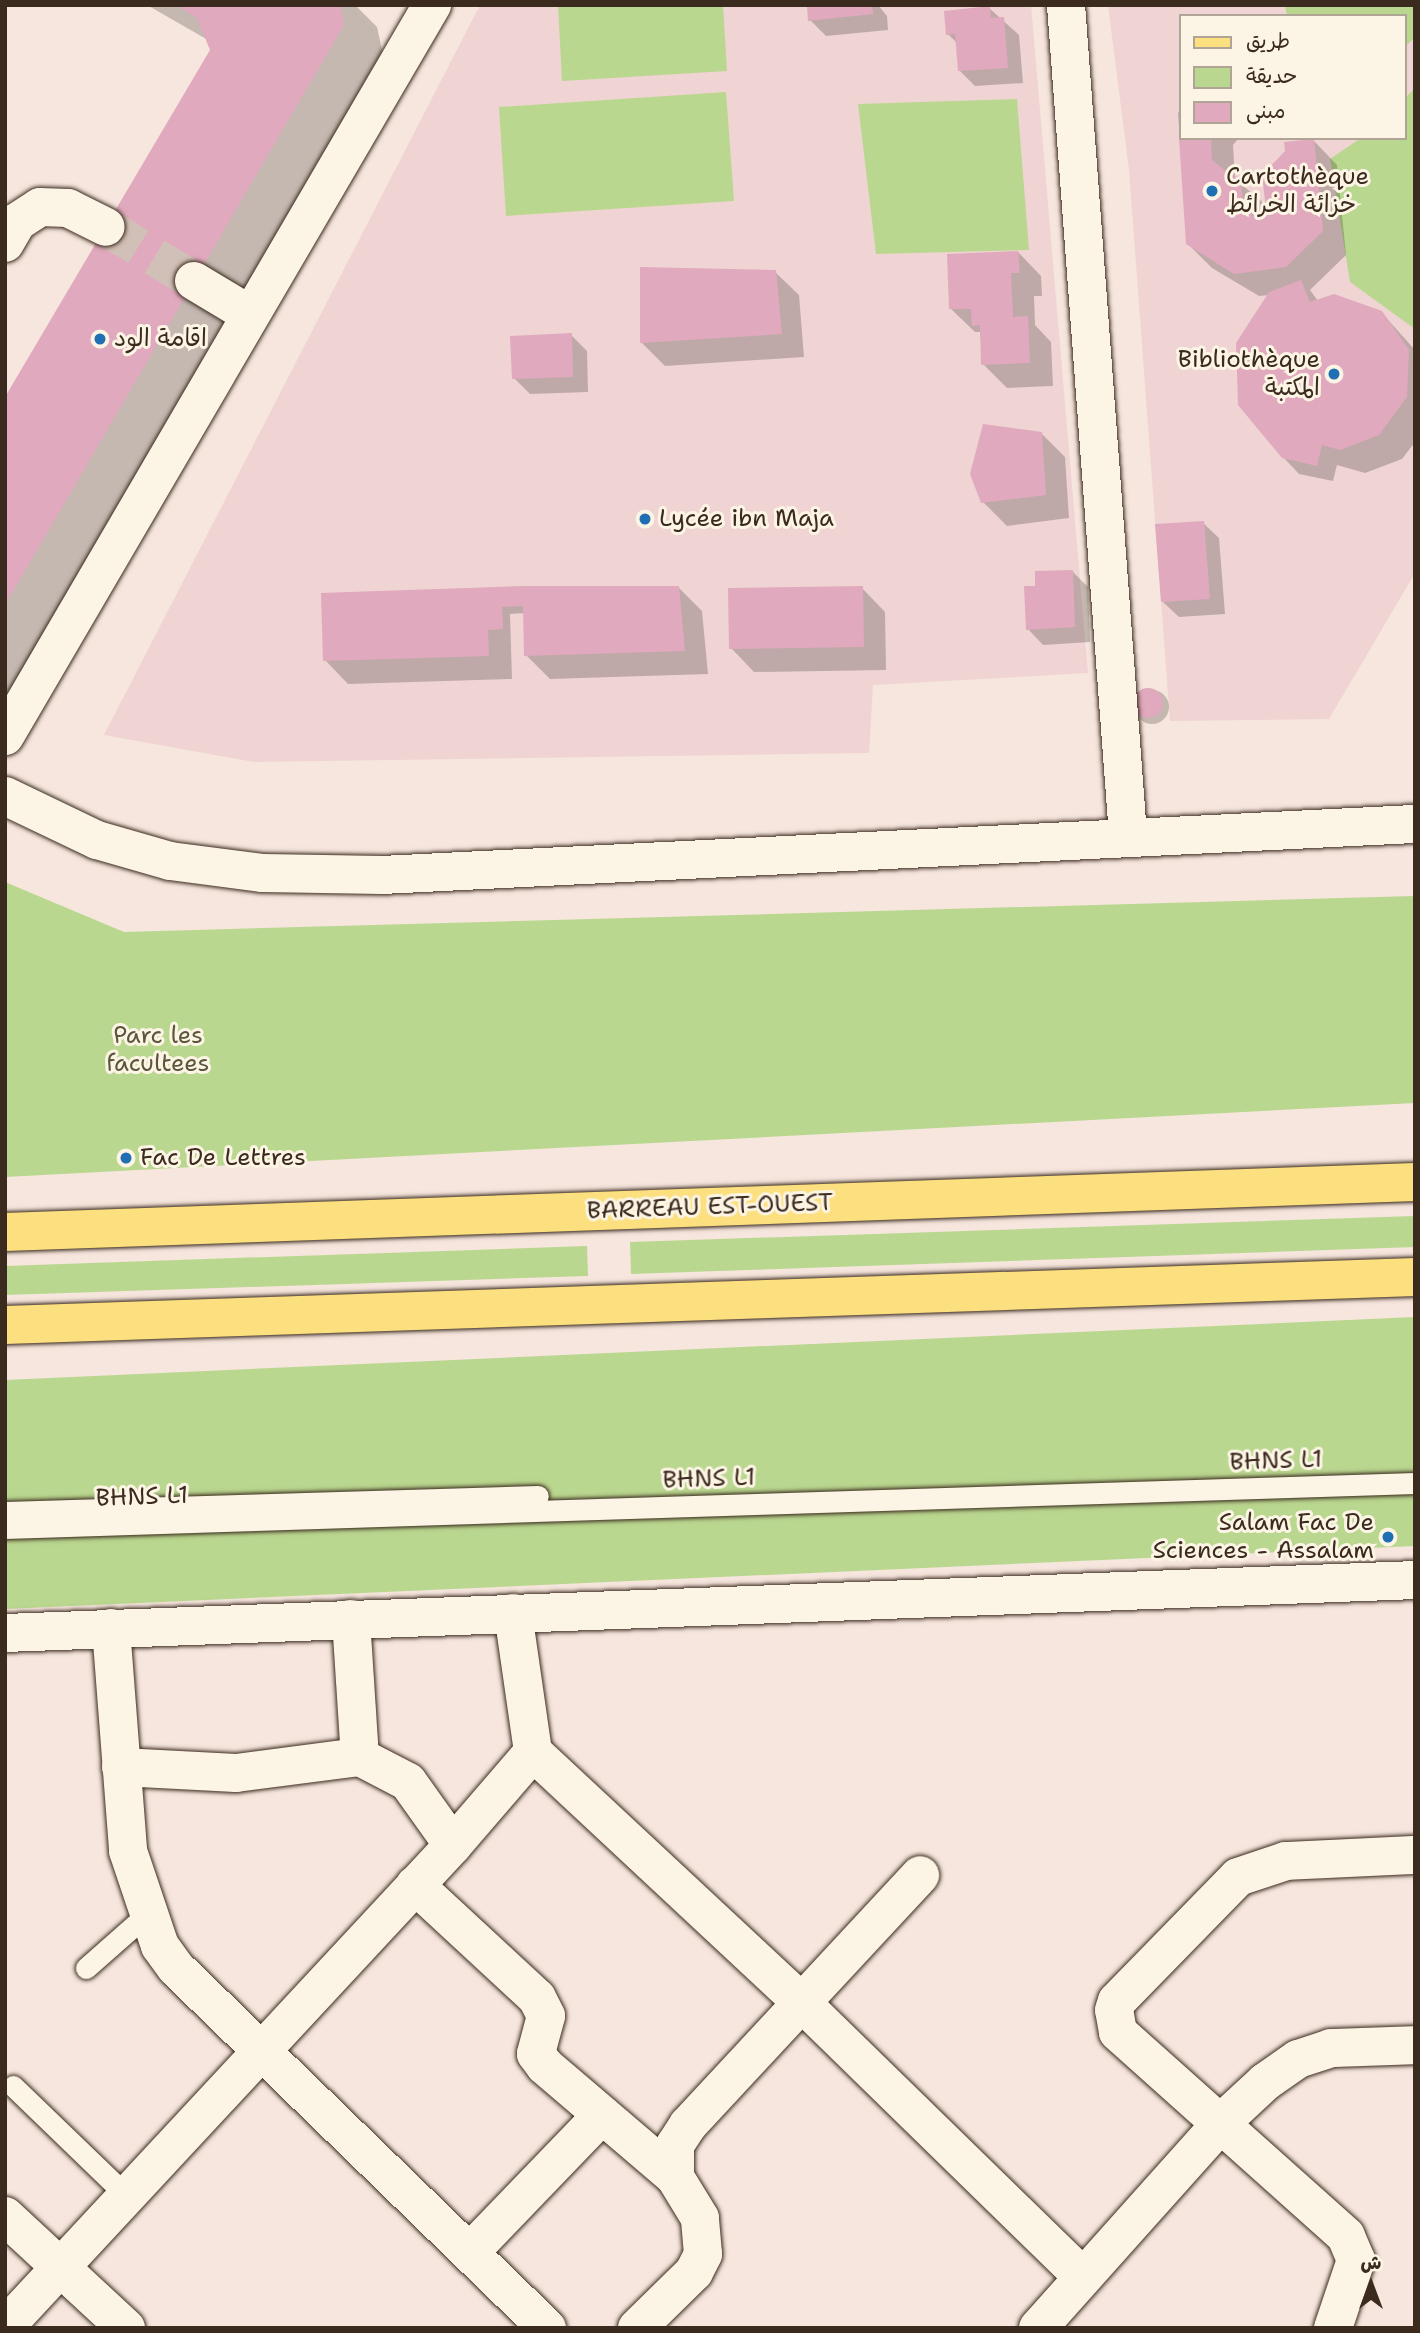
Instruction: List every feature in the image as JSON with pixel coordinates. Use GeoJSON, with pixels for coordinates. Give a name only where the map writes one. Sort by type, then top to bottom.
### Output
{"type":"FeatureCollection","features":[{"type":"Feature","properties":{"kind":"main road","name":"BARREAU EST-OUEST"},"geometry":{"type":"LineString","coordinates":[[5,1232],[1415,1182]]}},
{"type":"Feature","properties":{"kind":"main road"},"geometry":{"type":"LineString","coordinates":[[5,1325],[1415,1277]]}},
{"type":"Feature","properties":{"kind":"street"},"geometry":{"type":"LineString","coordinates":[[5,736],[249,314],[432,5]]}},
{"type":"Feature","properties":{"kind":"street"},"geometry":{"type":"LineString","coordinates":[[1066,5],[1128,835]]}},
{"type":"Feature","properties":{"kind":"street"},"geometry":{"type":"LineString","coordinates":[[5,243],[17,222],[40,207],[68,208],[106,227]]}},
{"type":"Feature","properties":{"kind":"street"},"geometry":{"type":"LineString","coordinates":[[194,281],[249,314]]}},
{"type":"Feature","properties":{"kind":"street"},"geometry":{"type":"LineString","coordinates":[[5,796],[97,840],[170,861],[263,873],[382,875],[1128,835],[1415,824]]}},
{"type":"Feature","properties":{"kind":"street"},"geometry":{"type":"LineString","coordinates":[[5,1633],[1415,1580]]}},
{"type":"Feature","properties":{"kind":"street"},"geometry":{"type":"LineString","coordinates":[[513,1613],[533,1752],[802,2002],[1083,2277]]}},
{"type":"Feature","properties":{"kind":"street"},"geometry":{"type":"LineString","coordinates":[[351,1619],[360,1757]]}},
{"type":"Feature","properties":{"kind":"street"},"geometry":{"type":"LineString","coordinates":[[111,1628],[128,1851],[146,1915],[176,1968],[471,2250],[547,2328]]}},
{"type":"Feature","properties":{"kind":"street"},"geometry":{"type":"LineString","coordinates":[[5,2327],[261,2047],[453,1845],[533,1752]]}},
{"type":"Feature","properties":{"kind":"street"},"geometry":{"type":"LineString","coordinates":[[121,1767],[236,1773],[360,1757],[408,1782],[453,1845]]}},
{"type":"Feature","properties":{"kind":"street"},"geometry":{"type":"LineString","coordinates":[[1333,2328],[1352,2278],[1353,2246],[1324,2213],[1118,2032],[1116,2001],[1238,1877],[1286,1861],[1415,1855]]}},
{"type":"Feature","properties":{"kind":"street"},"geometry":{"type":"LineString","coordinates":[[675,2177],[675,2145],[688,2125],[920,1875]]}},
{"type":"Feature","properties":{"kind":"street"},"geometry":{"type":"LineString","coordinates":[[415,1885],[537,1998],[546,2016],[536,2054],[601,2115],[675,2177],[700,2218],[703,2254],[694,2272],[637,2328]]}},
{"type":"Feature","properties":{"kind":"street"},"geometry":{"type":"LineString","coordinates":[[1038,2328],[1222,2122],[1265,2082],[1298,2059],[1331,2048],[1415,2045]]}},
{"type":"Feature","properties":{"kind":"street"},"geometry":{"type":"LineString","coordinates":[[471,2250],[601,2115]]}},
{"type":"Feature","properties":{"kind":"street"},"geometry":{"type":"LineString","coordinates":[[5,2216],[126,2328]]}},
{"type":"Feature","properties":{"kind":"lane","name":"BHNS L1"},"geometry":{"type":"LineString","coordinates":[[5,1513],[1415,1470]]}},
{"type":"Feature","properties":{"kind":"lane","name":"BHNS L1"},"geometry":{"type":"LineString","coordinates":[[5,1528],[1415,1483]]}},
{"type":"Feature","properties":{"kind":"lane"},"geometry":{"type":"LineString","coordinates":[[86,1968],[146,1915]]}},
{"type":"Feature","properties":{"kind":"lane"},"geometry":{"type":"LineString","coordinates":[[13,2086],[126,2195]]}},
{"type":"Feature","properties":{"kind":"shaded area","name":"Lycée ibn Maja"},"geometry":{"type":"Polygon","coordinates":[[[480,5],[1031,5],[1088,673],[873,685],[869,753],[254,762],[104,735],[480,5]]]}},
{"type":"Feature","properties":{"kind":"shaded area"},"geometry":{"type":"Polygon","coordinates":[[[1108,5],[1415,5],[1415,573],[1329,719],[1170,721],[1129,170],[1108,5]]]}},
{"type":"Feature","properties":{"kind":"green space"},"geometry":{"type":"Polygon","coordinates":[[[558,5],[723,5],[727,71],[562,81],[558,5]]]}},
{"type":"Feature","properties":{"kind":"green space"},"geometry":{"type":"Polygon","coordinates":[[[1285,5],[1415,5],[1415,37],[1406,46],[1406,14],[1287,14],[1285,5]]]}},
{"type":"Feature","properties":{"kind":"green space"},"geometry":{"type":"Polygon","coordinates":[[[1415,88],[1415,329],[1350,282],[1330,159],[1358,140],[1406,140],[1406,97],[1415,88]]]}},
{"type":"Feature","properties":{"kind":"green space"},"geometry":{"type":"Polygon","coordinates":[[[726,92],[734,201],[506,216],[499,107],[726,92]]]}},
{"type":"Feature","properties":{"kind":"green space"},"geometry":{"type":"Polygon","coordinates":[[[1017,99],[1029,250],[876,254],[858,104],[1017,99]]]}},
{"type":"Feature","properties":{"kind":"green space","name":"Parc les facultees"},"geometry":{"type":"Polygon","coordinates":[[[5,882],[124,932],[1415,896],[1415,1103],[5,1177],[5,882]]]}},
{"type":"Feature","properties":{"kind":"green space"},"geometry":{"type":"Polygon","coordinates":[[[1415,1216],[1415,1247],[631,1274],[630,1242],[1415,1216]]]}},
{"type":"Feature","properties":{"kind":"green space"},"geometry":{"type":"Polygon","coordinates":[[[587,1246],[588,1276],[5,1295],[5,1266],[587,1246]]]}},
{"type":"Feature","properties":{"kind":"green space"},"geometry":{"type":"Polygon","coordinates":[[[1415,1317],[1415,1546],[5,1609],[5,1380],[1415,1317]]]}},
{"type":"Feature","properties":{"kind":"building","name":"اقامة الود"},"geometry":{"type":"Polygon","coordinates":[[[176,5],[340,5],[344,25],[5,605],[5,397],[210,50],[197,18],[176,5]]]}},
{"type":"Feature","properties":{"kind":"building"},"geometry":{"type":"Polygon","coordinates":[[[807,5],[872,5],[873,14],[808,21],[807,5]]]}},
{"type":"Feature","properties":{"kind":"building"},"geometry":{"type":"Polygon","coordinates":[[[990,6],[991,18],[1004,17],[1008,68],[958,71],[955,34],[946,35],[944,11],[990,6]]]}},
{"type":"Feature","properties":{"kind":"building","name":"Cartothèque خزائة الخرائط"},"geometry":{"type":"Polygon","coordinates":[[[1179,140],[1211,140],[1212,160],[1233,177],[1240,176],[1244,210],[1255,217],[1266,209],[1262,175],[1285,151],[1284,142],[1314,140],[1323,231],[1286,267],[1234,274],[1186,244],[1179,140]]]}},
{"type":"Feature","properties":{"kind":"building"},"geometry":{"type":"Polygon","coordinates":[[[1018,251],[1020,273],[1011,273],[1013,317],[1028,316],[1030,363],[981,365],[980,325],[972,326],[971,309],[949,309],[947,254],[1018,251]]]}},
{"type":"Feature","properties":{"kind":"building"},"geometry":{"type":"Polygon","coordinates":[[[640,267],[776,270],[782,334],[640,343],[640,267]]]}},
{"type":"Feature","properties":{"kind":"building","name":"Bibliothèque المكتبة"},"geometry":{"type":"Polygon","coordinates":[[[1301,280],[1310,302],[1334,294],[1382,311],[1409,350],[1407,397],[1379,435],[1340,450],[1322,445],[1317,466],[1282,458],[1238,405],[1236,343],[1269,292],[1301,280]]]}},
{"type":"Feature","properties":{"kind":"building"},"geometry":{"type":"Polygon","coordinates":[[[572,333],[573,377],[512,379],[510,336],[572,333]]]}},
{"type":"Feature","properties":{"kind":"building"},"geometry":{"type":"Polygon","coordinates":[[[983,424],[1042,432],[1046,495],[981,503],[970,474],[983,424]]]}},
{"type":"Feature","properties":{"kind":"building"},"geometry":{"type":"Polygon","coordinates":[[[1204,521],[1210,599],[1161,602],[1155,524],[1204,521]]]}},
{"type":"Feature","properties":{"kind":"building"},"geometry":{"type":"Polygon","coordinates":[[[1073,570],[1075,627],[1026,630],[1024,586],[1035,586],[1035,571],[1073,570]]]}},
{"type":"Feature","properties":{"kind":"building"},"geometry":{"type":"Polygon","coordinates":[[[522,586],[679,586],[685,651],[524,656],[523,606],[502,607],[503,629],[488,630],[489,656],[323,661],[321,593],[522,586]]]}},
{"type":"Feature","properties":{"kind":"building"},"geometry":{"type":"Polygon","coordinates":[[[863,586],[864,647],[729,649],[728,588],[863,586]]]}},
{"type":"Feature","properties":{"kind":"building"},"geometry":{"type":"Polygon","coordinates":[[[1148,688],[1159,692],[1163,703],[1159,714],[1148,718],[1137,714],[1133,703],[1137,692],[1148,688]]]}},
{"type":"Feature","properties":{"kind":"tunnel"},"geometry":{"type":"LineString","coordinates":[[106,227],[194,281]]}},
{"type":"Feature","properties":{"kind":"place","name":"Cartothèque خزائة الخرائط"},"geometry":{"type":"Point","coordinates":[1212,191]}},
{"type":"Feature","properties":{"kind":"place","name":"اقامة الود"},"geometry":{"type":"Point","coordinates":[100,339]}},
{"type":"Feature","properties":{"kind":"place","name":"Bibliothèque المكتبة"},"geometry":{"type":"Point","coordinates":[1334,374]}},
{"type":"Feature","properties":{"kind":"place","name":"Lycée ibn Maja"},"geometry":{"type":"Point","coordinates":[645,519]}},
{"type":"Feature","properties":{"kind":"place","name":"Fac De Lettres"},"geometry":{"type":"Point","coordinates":[126,1158]}},
{"type":"Feature","properties":{"kind":"place","name":"Salam Fac De Sciences - Assalam"},"geometry":{"type":"Point","coordinates":[1388,1537]}}]}
